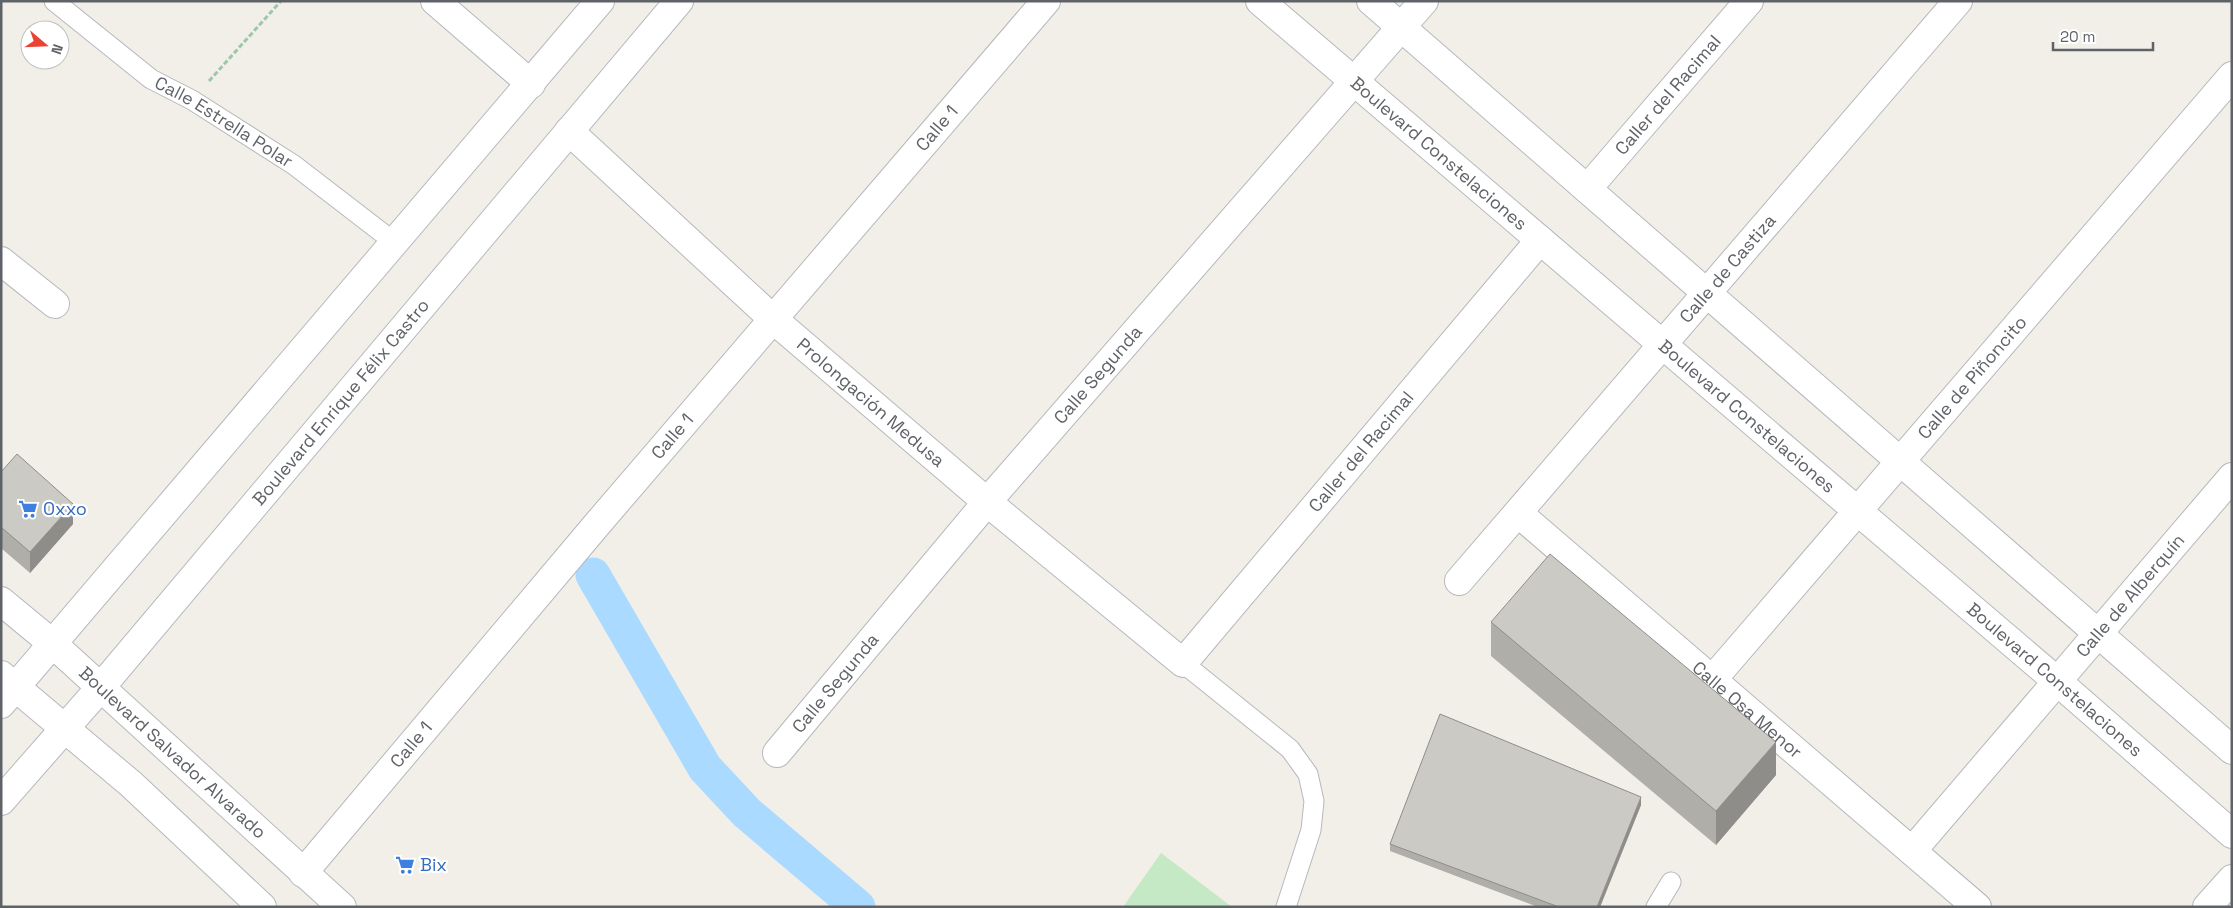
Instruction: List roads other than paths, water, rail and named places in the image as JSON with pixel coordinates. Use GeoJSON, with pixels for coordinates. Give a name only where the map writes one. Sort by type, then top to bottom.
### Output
{"type":"FeatureCollection","features":[{"type":"Feature","properties":{"kind":"street"},"geometry":{"type":"LineString","coordinates":[[435,1],[531,84]]}},
{"type":"Feature","properties":{"kind":"street"},"geometry":{"type":"LineString","coordinates":[[262,907],[131,784],[64,728],[6,689],[53,644],[600,1]]}},
{"type":"Feature","properties":{"kind":"street","name":"Boulevard Enrique Félix Castro"},"geometry":{"type":"LineString","coordinates":[[1,801],[101,687],[679,1]]}},
{"type":"Feature","properties":{"kind":"street","name":"Calle 1"},"geometry":{"type":"LineString","coordinates":[[303,873],[599,522],[1046,1]]}},
{"type":"Feature","properties":{"kind":"street","name":"Boulevard Constelaciones"},"geometry":{"type":"LineString","coordinates":[[1260,1],[2058,682],[2232,834]]}},
{"type":"Feature","properties":{"kind":"street"},"geometry":{"type":"LineString","coordinates":[[1371,1],[2232,750]]}},
{"type":"Feature","properties":{"kind":"street","name":"Calle Segunda"},"geometry":{"type":"LineString","coordinates":[[777,753],[988,502],[1424,1]]}},
{"type":"Feature","properties":{"kind":"street","name":"Caller del Racimal"},"geometry":{"type":"LineString","coordinates":[[1587,189],[1749,1]]}},
{"type":"Feature","properties":{"kind":"street","name":"Calle de Castiza"},"geometry":{"type":"LineString","coordinates":[[1459,581],[1958,1]]}},
{"type":"Feature","properties":{"kind":"street","name":"Calle de Piñoncito"},"geometry":{"type":"LineString","coordinates":[[1712,680],[2232,76]]}},
{"type":"Feature","properties":{"kind":"street","name":"Prolongación Medusa"},"geometry":{"type":"LineString","coordinates":[[569,132],[774,320],[988,502],[1182,663]]}},
{"type":"Feature","properties":{"kind":"street","name":"Caller del Racimal"},"geometry":{"type":"LineString","coordinates":[[1182,663],[1540,240]]}},
{"type":"Feature","properties":{"kind":"street"},"geometry":{"type":"LineString","coordinates":[[6,274],[55,304]]}},
{"type":"Feature","properties":{"kind":"street","name":"Calle de Alberquín"},"geometry":{"type":"LineString","coordinates":[[1912,851],[2232,477]]}},
{"type":"Feature","properties":{"kind":"street","name":"Calle Osa Menor"},"geometry":{"type":"LineString","coordinates":[[1518,513],[1977,907]]}},
{"type":"Feature","properties":{"kind":"street","name":"Boulevard Salvador Alvarado"},"geometry":{"type":"LineString","coordinates":[[1,601],[101,687],[342,907]]}},
{"type":"Feature","properties":{"kind":"street"},"geometry":{"type":"LineString","coordinates":[[2207,907],[2232,879]]}},
{"type":"Feature","properties":{"kind":"lane","name":"Calle Estrella Polar"},"geometry":{"type":"LineString","coordinates":[[54,1],[151,79],[192,100],[294,165],[394,242]]}},
{"type":"Feature","properties":{"kind":"lane"},"geometry":{"type":"LineString","coordinates":[[1182,663],[1290,748],[1308,774],[1314,801],[1311,830],[1286,907]]}},
{"type":"Feature","properties":{"kind":"lane"},"geometry":{"type":"LineString","coordinates":[[1656,907],[1671,882]]}},
{"type":"Feature","properties":{"kind":"waterway"},"geometry":{"type":"LineString","coordinates":[[593,575],[705,768],[747,813],[858,907]]}},
{"type":"Feature","properties":{"kind":"place","name":"Oxxo"},"geometry":{"type":"Point","coordinates":[28,509]}},
{"type":"Feature","properties":{"kind":"place","name":"Bix"},"geometry":{"type":"Point","coordinates":[405,865]}}]}
